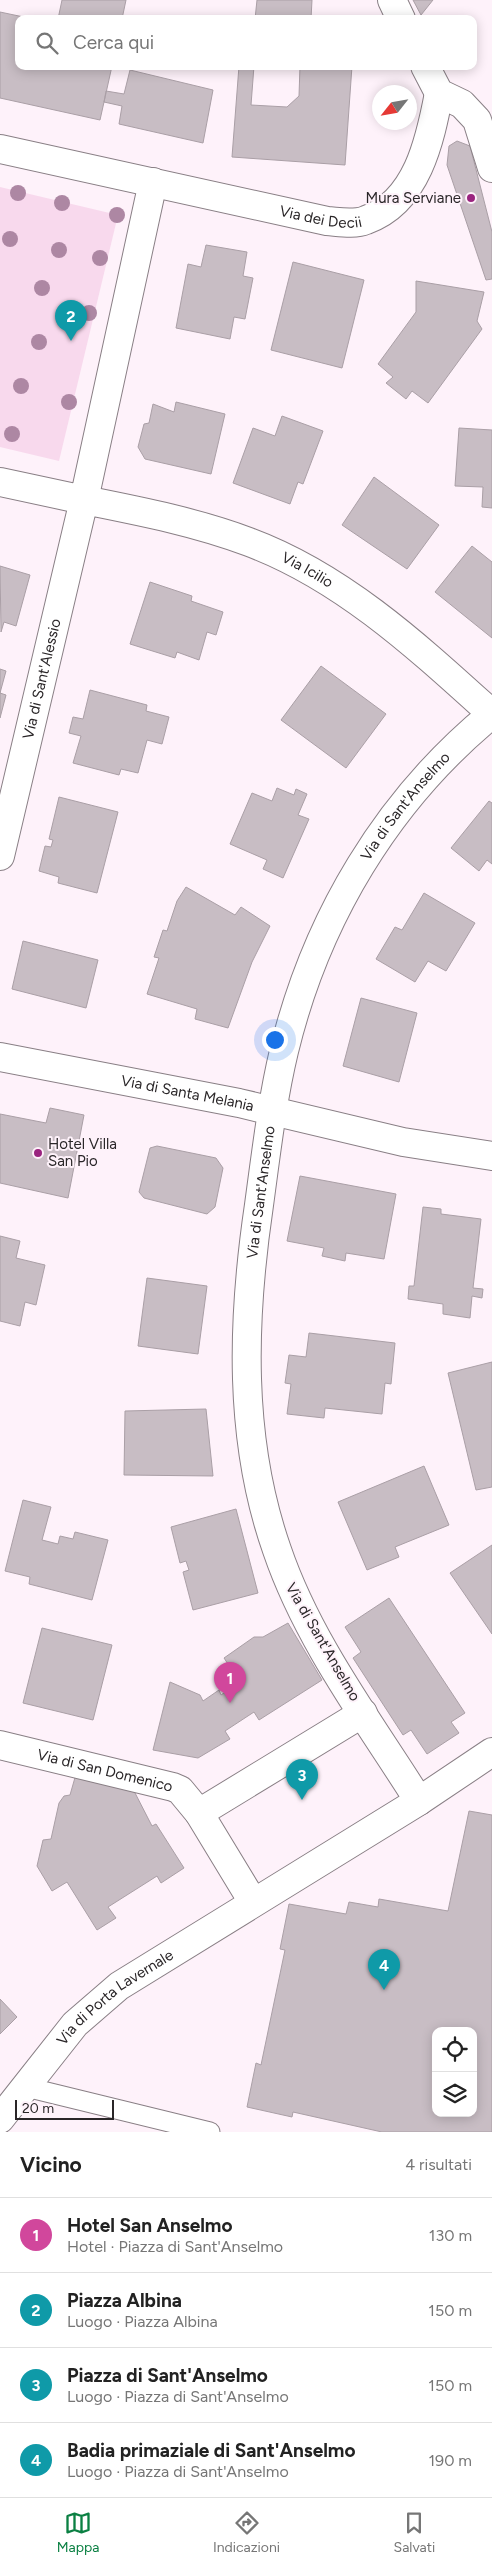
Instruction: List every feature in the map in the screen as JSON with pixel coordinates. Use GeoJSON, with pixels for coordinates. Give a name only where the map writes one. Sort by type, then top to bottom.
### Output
{"type":"FeatureCollection","features":[{"type":"Feature","properties":{"kind":"street"},"geometry":{"type":"LineString","coordinates":[[392,0],[399,15]]}},
{"type":"Feature","properties":{"kind":"street"},"geometry":{"type":"LineString","coordinates":[[427,70],[439,93],[454,98],[470,111],[483,134],[492,168]]}},
{"type":"Feature","properties":{"kind":"street","name":"Via dei Decii"},"geometry":{"type":"LineString","coordinates":[[0,149],[328,221],[354,223],[365,221],[390,206],[415,175],[429,140],[439,93]]}},
{"type":"Feature","properties":{"kind":"street","name":"Via di Sant'Alessio"},"geometry":{"type":"LineString","coordinates":[[0,856],[84,500],[153,182]]}},
{"type":"Feature","properties":{"kind":"street","name":"Via Icilio"},"geometry":{"type":"LineString","coordinates":[[0,482],[218,532],[250,542],[315,574],[351,595],[492,714]]}},
{"type":"Feature","properties":{"kind":"street","name":"Via di Sant'Anselmo"},"geometry":{"type":"LineString","coordinates":[[419,1801],[364,1713],[337,1674],[288,1582],[270,1526],[254,1456],[246,1383],[248,1309],[255,1230],[272,1112],[283,1054],[300,993],[317,950],[344,893],[371,847],[406,801],[451,750],[492,714]]}},
{"type":"Feature","properties":{"kind":"street","name":"Via di Santa Melania"},"geometry":{"type":"LineString","coordinates":[[0,1057],[239,1103],[403,1142],[492,1156]]}},
{"type":"Feature","properties":{"kind":"street"},"geometry":{"type":"LineString","coordinates":[[199,1813],[364,1713]]}},
{"type":"Feature","properties":{"kind":"street","name":"Via di San Domenico"},"geometry":{"type":"LineString","coordinates":[[0,1744],[180,1790],[199,1813],[253,1902]]}},
{"type":"Feature","properties":{"kind":"street"},"geometry":{"type":"LineString","coordinates":[[419,1801],[492,1752]]}},
{"type":"Feature","properties":{"kind":"street","name":"Via di Porta Lavernale"},"geometry":{"type":"LineString","coordinates":[[0,2119],[75,2024],[101,1999],[137,1972],[419,1801]]}},
{"type":"Feature","properties":{"kind":"lane"},"geometry":{"type":"LineString","coordinates":[[26,2087],[210,2132]]}},
{"type":"Feature","properties":{"kind":"shaded area"},"geometry":{"type":"Polygon","coordinates":[[[0,187],[118,215],[59,461],[0,447],[0,187]]]}},
{"type":"Feature","properties":{"kind":"building"},"geometry":{"type":"Polygon","coordinates":[[[62,0],[126,0],[123,15],[59,15],[62,0]]]}},
{"type":"Feature","properties":{"kind":"building"},"geometry":{"type":"Polygon","coordinates":[[[257,0],[312,0],[311,15],[255,15],[257,0]]]}},
{"type":"Feature","properties":{"kind":"building"},"geometry":{"type":"Polygon","coordinates":[[[413,0],[433,0],[421,15],[413,0]]]}},
{"type":"Feature","properties":{"kind":"building"},"geometry":{"type":"Polygon","coordinates":[[[0,12],[15,15],[15,70],[111,70],[100,120],[0,98],[0,12]]]}},
{"type":"Feature","properties":{"kind":"building"},"geometry":{"type":"Polygon","coordinates":[[[130,70],[213,90],[203,143],[119,124],[122,106],[104,102],[106,91],[124,94],[130,70]]]}},
{"type":"Feature","properties":{"kind":"building"},"geometry":{"type":"Polygon","coordinates":[[[239,70],[254,70],[251,105],[287,107],[299,96],[300,70],[352,70],[345,165],[232,157],[239,70]]]}},
{"type":"Feature","properties":{"kind":"building","name":"Mura Serviane"},"geometry":{"type":"Polygon","coordinates":[[[457,141],[470,146],[492,232],[492,279],[486,280],[447,165],[449,146],[457,141]]]}},
{"type":"Feature","properties":{"kind":"building"},"geometry":{"type":"Polygon","coordinates":[[[206,245],[247,252],[243,276],[253,278],[245,319],[234,317],[230,339],[176,328],[188,264],[201,267],[206,245]]]}},
{"type":"Feature","properties":{"kind":"building"},"geometry":{"type":"Polygon","coordinates":[[[293,262],[364,280],[342,368],[271,350],[293,262]]]}},
{"type":"Feature","properties":{"kind":"building"},"geometry":{"type":"Polygon","coordinates":[[[416,281],[484,292],[477,321],[482,329],[428,403],[412,391],[406,399],[386,383],[393,377],[378,364],[416,312],[416,281]]]}},
{"type":"Feature","properties":{"kind":"building"},"geometry":{"type":"Polygon","coordinates":[[[176,402],[225,414],[211,474],[145,459],[138,447],[144,424],[149,423],[153,404],[174,412],[176,402]]]}},
{"type":"Feature","properties":{"kind":"building"},"geometry":{"type":"Polygon","coordinates":[[[282,416],[323,431],[303,484],[298,482],[290,504],[233,483],[253,428],[275,436],[282,416]]]}},
{"type":"Feature","properties":{"kind":"building"},"geometry":{"type":"Polygon","coordinates":[[[459,428],[492,430],[492,508],[482,507],[483,487],[455,486],[459,428]]]}},
{"type":"Feature","properties":{"kind":"building"},"geometry":{"type":"Polygon","coordinates":[[[374,477],[439,525],[407,569],[342,525],[374,477]]]}},
{"type":"Feature","properties":{"kind":"building"},"geometry":{"type":"Polygon","coordinates":[[[472,546],[492,562],[492,638],[435,592],[472,546]]]}},
{"type":"Feature","properties":{"kind":"building"},"geometry":{"type":"Polygon","coordinates":[[[0,566],[30,575],[16,626],[4,622],[1,632],[0,566]]]}},
{"type":"Feature","properties":{"kind":"building"},"geometry":{"type":"Polygon","coordinates":[[[150,582],[192,596],[191,601],[223,612],[216,635],[207,632],[199,660],[177,652],[175,658],[130,644],[150,582]]]}},
{"type":"Feature","properties":{"kind":"building"},"geometry":{"type":"Polygon","coordinates":[[[321,666],[386,714],[346,768],[281,720],[321,666]]]}},
{"type":"Feature","properties":{"kind":"building"},"geometry":{"type":"Polygon","coordinates":[[[0,669],[6,671],[0,693],[0,669]]]}},
{"type":"Feature","properties":{"kind":"building"},"geometry":{"type":"Polygon","coordinates":[[[90,690],[147,705],[146,711],[169,717],[162,744],[147,740],[138,773],[121,769],[119,775],[73,763],[81,736],[69,733],[73,717],[83,719],[90,690]]]}},
{"type":"Feature","properties":{"kind":"building"},"geometry":{"type":"Polygon","coordinates":[[[0,693],[6,695],[0,718],[0,693]]]}},
{"type":"Feature","properties":{"kind":"building"},"geometry":{"type":"Polygon","coordinates":[[[277,788],[294,795],[296,789],[307,794],[298,815],[309,819],[283,878],[263,869],[267,860],[230,844],[252,793],[272,801],[277,788]]]}},
{"type":"Feature","properties":{"kind":"building"},"geometry":{"type":"Polygon","coordinates":[[[59,797],[118,812],[97,893],[58,883],[59,877],[39,871],[45,846],[51,847],[53,840],[49,839],[59,797]]]}},
{"type":"Feature","properties":{"kind":"building"},"geometry":{"type":"Polygon","coordinates":[[[489,801],[492,803],[492,864],[487,860],[479,871],[451,848],[489,801]]]}},
{"type":"Feature","properties":{"kind":"building"},"geometry":{"type":"Polygon","coordinates":[[[186,887],[235,915],[241,907],[270,926],[252,962],[228,1028],[195,1019],[197,1009],[147,994],[159,958],[154,957],[163,930],[167,931],[177,901],[186,887]]]}},
{"type":"Feature","properties":{"kind":"building"},"geometry":{"type":"Polygon","coordinates":[[[424,893],[475,923],[446,971],[428,961],[415,982],[376,959],[395,927],[402,930],[424,893]]]}},
{"type":"Feature","properties":{"kind":"building"},"geometry":{"type":"Polygon","coordinates":[[[23,941],[98,960],[86,1008],[12,989],[23,941]]]}},
{"type":"Feature","properties":{"kind":"building"},"geometry":{"type":"Polygon","coordinates":[[[361,998],[417,1013],[399,1082],[343,1066],[361,998]]]}},
{"type":"Feature","properties":{"kind":"building","name":"Hotel Villa San Pio"},"geometry":{"type":"Polygon","coordinates":[[[50,1108],[84,1115],[68,1198],[0,1183],[0,1114],[46,1123],[50,1108]]]}},
{"type":"Feature","properties":{"kind":"building"},"geometry":{"type":"Polygon","coordinates":[[[157,1146],[216,1158],[223,1168],[215,1207],[207,1214],[144,1198],[139,1192],[150,1148],[157,1146]]]}},
{"type":"Feature","properties":{"kind":"building"},"geometry":{"type":"Polygon","coordinates":[[[300,1176],[396,1194],[384,1259],[346,1253],[345,1261],[322,1256],[324,1248],[287,1241],[300,1176]]]}},
{"type":"Feature","properties":{"kind":"building"},"geometry":{"type":"Polygon","coordinates":[[[423,1207],[441,1209],[441,1214],[481,1219],[473,1288],[483,1289],[482,1298],[472,1296],[470,1318],[443,1314],[443,1304],[408,1299],[409,1286],[414,1286],[423,1207]]]}},
{"type":"Feature","properties":{"kind":"building"},"geometry":{"type":"Polygon","coordinates":[[[0,1236],[20,1241],[16,1258],[45,1265],[36,1305],[25,1302],[20,1326],[0,1321],[0,1236]]]}},
{"type":"Feature","properties":{"kind":"building"},"geometry":{"type":"Polygon","coordinates":[[[147,1278],[207,1286],[198,1354],[138,1346],[147,1278]]]}},
{"type":"Feature","properties":{"kind":"building"},"geometry":{"type":"Polygon","coordinates":[[[309,1333],[395,1343],[391,1384],[385,1383],[382,1414],[325,1408],[324,1418],[287,1414],[291,1384],[285,1383],[289,1355],[306,1357],[309,1333]]]}},
{"type":"Feature","properties":{"kind":"building"},"geometry":{"type":"Polygon","coordinates":[[[492,1362],[492,1487],[476,1490],[448,1373],[492,1362]]]}},
{"type":"Feature","properties":{"kind":"building"},"geometry":{"type":"Polygon","coordinates":[[[206,1409],[213,1476],[124,1475],[125,1411],[206,1409]]]}},
{"type":"Feature","properties":{"kind":"building"},"geometry":{"type":"Polygon","coordinates":[[[424,1466],[449,1525],[395,1547],[399,1557],[367,1570],[338,1502],[424,1466]]]}},
{"type":"Feature","properties":{"kind":"building"},"geometry":{"type":"Polygon","coordinates":[[[23,1500],[51,1507],[42,1540],[58,1544],[60,1536],[73,1539],[75,1532],[108,1540],[92,1600],[29,1584],[30,1577],[5,1571],[23,1500]]]}},
{"type":"Feature","properties":{"kind":"building"},"geometry":{"type":"Polygon","coordinates":[[[236,1509],[258,1593],[193,1610],[183,1572],[189,1570],[186,1561],[180,1563],[171,1527],[236,1509]]]}},
{"type":"Feature","properties":{"kind":"building"},"geometry":{"type":"Polygon","coordinates":[[[492,1545],[492,1634],[450,1573],[492,1545]]]}},
{"type":"Feature","properties":{"kind":"building"},"geometry":{"type":"Polygon","coordinates":[[[389,1598],[465,1713],[451,1722],[459,1733],[427,1754],[411,1730],[403,1735],[353,1658],[361,1652],[345,1627],[389,1598]]]}},
{"type":"Feature","properties":{"kind":"building"},"geometry":{"type":"Polygon","coordinates":[[[288,1623],[322,1680],[259,1720],[254,1712],[225,1731],[230,1739],[198,1758],[153,1750],[170,1682],[200,1695],[203,1701],[219,1690],[221,1695],[240,1682],[224,1658],[254,1637],[263,1637],[288,1623]]]}},
{"type":"Feature","properties":{"kind":"building"},"geometry":{"type":"Polygon","coordinates":[[[42,1628],[112,1645],[93,1720],[23,1703],[42,1628]]]}},
{"type":"Feature","properties":{"kind":"building"},"geometry":{"type":"Polygon","coordinates":[[[76,1774],[133,1789],[152,1826],[156,1824],[184,1868],[161,1883],[157,1876],[108,1907],[116,1918],[97,1930],[67,1882],[52,1891],[37,1866],[43,1840],[51,1839],[59,1803],[64,1796],[70,1795],[76,1774]]]}},
{"type":"Feature","properties":{"kind":"building"},"geometry":{"type":"Polygon","coordinates":[[[469,1811],[492,1815],[492,2132],[382,2132],[293,2112],[292,2117],[247,2107],[256,2063],[261,2065],[285,1950],[280,1949],[289,1904],[346,1914],[349,1902],[378,1907],[379,1899],[448,1911],[469,1811]]]}},
{"type":"Feature","properties":{"kind":"building"},"geometry":{"type":"Polygon","coordinates":[[[0,1999],[17,2017],[0,2034],[0,1999]]]}},
{"type":"Feature","properties":{"kind":"place","name":"Mura Serviane"},"geometry":{"type":"Point","coordinates":[471,198]}},
{"type":"Feature","properties":{"kind":"place","name":"Piazza Albina"},"geometry":{"type":"Point","coordinates":[71,341]}},
{"type":"Feature","properties":{"kind":"place","name":"Hotel Villa San Pio"},"geometry":{"type":"Point","coordinates":[38,1153]}},
{"type":"Feature","properties":{"kind":"place","name":"Hotel San Anselmo"},"geometry":{"type":"Point","coordinates":[230,1703]}},
{"type":"Feature","properties":{"kind":"place","name":"Piazza di Sant'Anselmo"},"geometry":{"type":"Point","coordinates":[302,1800]}},
{"type":"Feature","properties":{"kind":"place","name":"Badia primaziale di Sant'Anselmo"},"geometry":{"type":"Point","coordinates":[384,1990]}}]}
